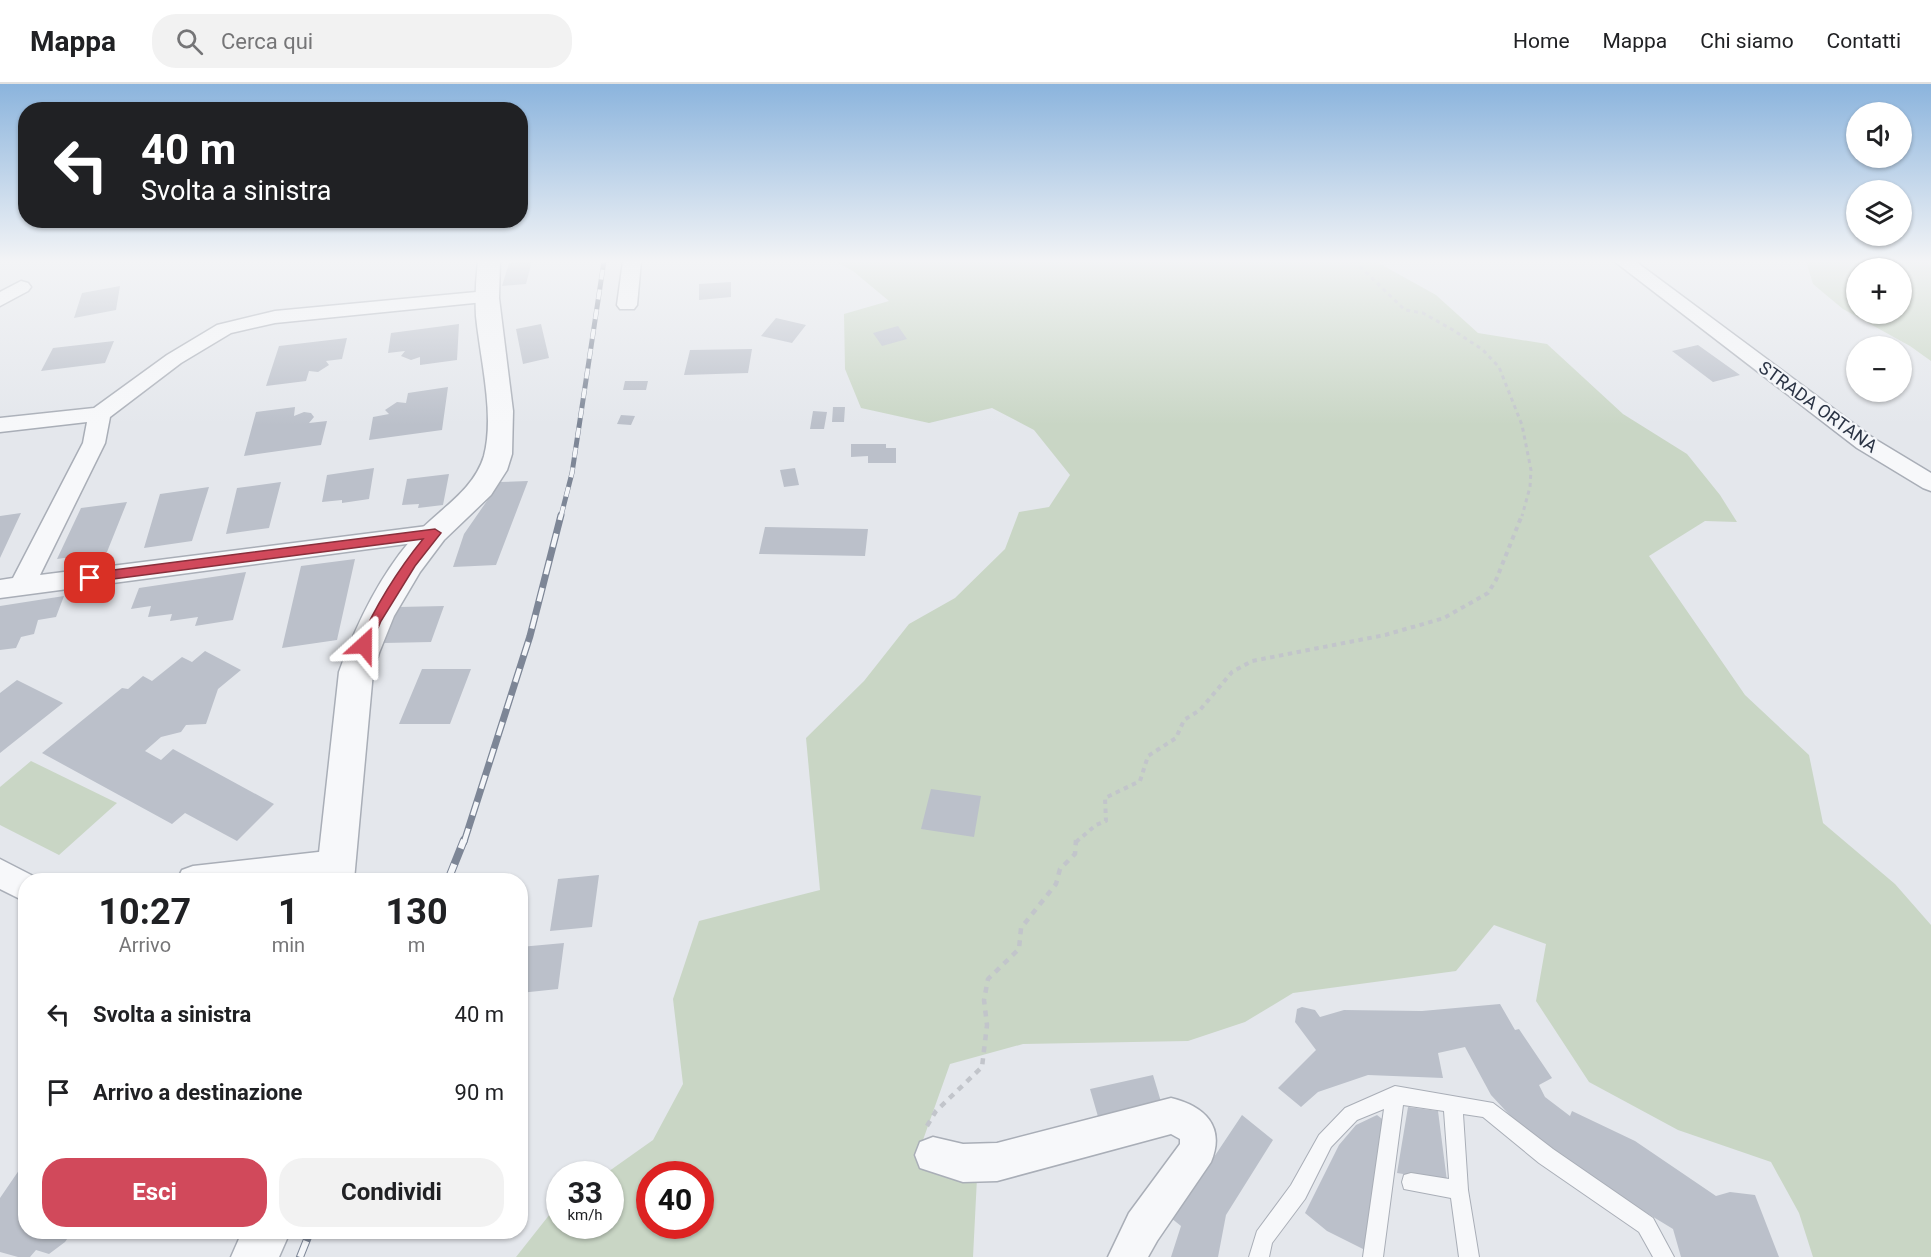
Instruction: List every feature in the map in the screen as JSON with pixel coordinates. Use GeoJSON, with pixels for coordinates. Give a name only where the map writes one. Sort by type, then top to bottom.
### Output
{"type":"FeatureCollection","features":[{"type":"Feature","properties":{"kind":"street"},"geometry":{"type":"LineString","coordinates":[[0,425],[99,414],[174,359],[224,329],[288,316]]}},
{"type":"Feature","properties":{"kind":"street"},"geometry":{"type":"LineString","coordinates":[[318,873],[336,872],[356,672],[375,620],[411,563],[435,533],[474,499],[494,470],[501,432],[489,316]]}},
{"type":"Feature","properties":{"kind":"street","name":"STRADA ORTANA"},"geometry":{"type":"LineString","coordinates":[[1696,316],[1865,443],[1931,483]]}},
{"type":"Feature","properties":{"kind":"street"},"geometry":{"type":"LineString","coordinates":[[10,588],[94,443],[99,414]]}},
{"type":"Feature","properties":{"kind":"street"},"geometry":{"type":"LineString","coordinates":[[10,588],[435,533]]}},
{"type":"Feature","properties":{"kind":"street"},"geometry":{"type":"LineString","coordinates":[[0,873],[18,883]]}},
{"type":"Feature","properties":{"kind":"street"},"geometry":{"type":"LineString","coordinates":[[933,1155],[963,1163],[997,1162],[1171,1116],[1189,1121],[1196,1129],[1199,1139],[1198,1149],[1159,1208],[1143,1227],[1127,1257]]}},
{"type":"Feature","properties":{"kind":"street"},"geometry":{"type":"LineString","coordinates":[[255,1257],[263,1239]]}},
{"type":"Feature","properties":{"kind":"lane"},"geometry":{"type":"LineString","coordinates":[[1373,1257],[1396,1179],[1395,1095]]}},
{"type":"Feature","properties":{"kind":"lane"},"geometry":{"type":"LineString","coordinates":[[1259,1257],[1264,1238],[1298,1192],[1325,1141],[1351,1114],[1395,1095],[1486,1109],[1546,1156],[1646,1225],[1664,1257]]}},
{"type":"Feature","properties":{"kind":"lane"},"geometry":{"type":"LineString","coordinates":[[1454,1105],[1459,1190],[1469,1257]]}},
{"type":"Feature","properties":{"kind":"lane"},"geometry":{"type":"LineString","coordinates":[[1396,1179],[1459,1190]]}},
{"type":"Feature","properties":{"kind":"path"},"geometry":{"type":"LineString","coordinates":[[933,1155],[927,1148],[925,1138],[927,1126],[936,1111],[982,1067],[987,1025],[984,1000],[988,979],[1019,949],[1022,928],[1056,885],[1060,869],[1074,854],[1076,840],[1096,825],[1106,821],[1105,798],[1140,781],[1148,756],[1176,738],[1184,720],[1200,710],[1232,672],[1252,661],[1385,635],[1444,618],[1488,593],[1497,580],[1524,511],[1530,487],[1531,470],[1522,425],[1499,367],[1483,351],[1454,330],[1428,316]]}},
{"type":"Feature","properties":{"kind":"green space"},"geometry":{"type":"Polygon","coordinates":[[[844,316],[1459,316],[1478,333],[1547,344],[1623,414],[1687,454],[1720,495],[1737,522],[1705,521],[1649,556],[1745,695],[1809,755],[1823,823],[1895,884],[1931,925],[1931,1257],[1813,1257],[1799,1213],[1771,1162],[1678,1130],[1589,1082],[1536,1001],[1546,944],[1494,925],[1456,971],[1293,993],[1245,1022],[1188,1041],[1023,1044],[950,1064],[918,1154],[977,1178],[973,1257],[516,1257],[546,1219],[546,1239],[624,1239],[623,1161],[653,1140],[683,1084],[673,999],[699,921],[820,890],[806,738],[864,681],[909,624],[955,598],[1005,549],[1019,512],[1049,507],[1070,475],[1034,430],[992,408],[929,423],[861,408],[845,369],[844,316]]]}},
{"type":"Feature","properties":{"kind":"green space"},"geometry":{"type":"Polygon","coordinates":[[[1912,316],[1931,316],[1931,361],[1912,347],[1912,336],[1892,336],[1870,324],[1912,324],[1912,316]]]}},
{"type":"Feature","properties":{"kind":"green space"},"geometry":{"type":"Polygon","coordinates":[[[31,761],[117,803],[59,855],[0,825],[0,787],[31,761]]]}},
{"type":"Feature","properties":{"kind":"building"},"geometry":{"type":"Polygon","coordinates":[[[776,318],[806,325],[792,343],[761,336],[776,318]]]}},
{"type":"Feature","properties":{"kind":"building"},"geometry":{"type":"Polygon","coordinates":[[[459,324],[457,360],[420,365],[420,357],[411,360],[401,356],[405,351],[388,353],[391,333],[459,324]]]}},
{"type":"Feature","properties":{"kind":"building"},"geometry":{"type":"Polygon","coordinates":[[[541,324],[549,358],[523,364],[516,329],[541,324]]]}},
{"type":"Feature","properties":{"kind":"building"},"geometry":{"type":"Polygon","coordinates":[[[898,326],[907,339],[882,346],[873,333],[898,326]]]}},
{"type":"Feature","properties":{"kind":"building"},"geometry":{"type":"Polygon","coordinates":[[[347,338],[342,359],[326,361],[329,365],[318,372],[309,371],[306,381],[266,386],[279,346],[347,338]]]}},
{"type":"Feature","properties":{"kind":"building"},"geometry":{"type":"Polygon","coordinates":[[[114,341],[105,363],[41,371],[53,348],[114,341]]]}},
{"type":"Feature","properties":{"kind":"building"},"geometry":{"type":"Polygon","coordinates":[[[1698,345],[1740,375],[1713,382],[1672,351],[1698,345]]]}},
{"type":"Feature","properties":{"kind":"building"},"geometry":{"type":"Polygon","coordinates":[[[752,349],[748,373],[684,375],[690,350],[752,349]]]}},
{"type":"Feature","properties":{"kind":"building"},"geometry":{"type":"Polygon","coordinates":[[[625,381],[648,381],[646,390],[623,390],[625,381]]]}},
{"type":"Feature","properties":{"kind":"building"},"geometry":{"type":"Polygon","coordinates":[[[448,387],[442,430],[369,440],[373,417],[389,414],[385,410],[397,402],[406,403],[408,393],[448,387]]]}},
{"type":"Feature","properties":{"kind":"building"},"geometry":{"type":"Polygon","coordinates":[[[295,407],[294,416],[304,412],[311,413],[314,417],[309,423],[327,421],[321,445],[244,456],[256,412],[295,407]]]}},
{"type":"Feature","properties":{"kind":"building"},"geometry":{"type":"Polygon","coordinates":[[[833,407],[845,407],[844,422],[832,422],[833,407]]]}},
{"type":"Feature","properties":{"kind":"building"},"geometry":{"type":"Polygon","coordinates":[[[813,411],[827,412],[824,429],[810,429],[813,411]]]}},
{"type":"Feature","properties":{"kind":"building"},"geometry":{"type":"Polygon","coordinates":[[[621,415],[635,416],[631,425],[617,424],[621,415]]]}},
{"type":"Feature","properties":{"kind":"building"},"geometry":{"type":"Polygon","coordinates":[[[851,444],[886,444],[886,448],[896,448],[896,463],[868,463],[868,456],[851,457],[851,444]]]}},
{"type":"Feature","properties":{"kind":"building"},"geometry":{"type":"Polygon","coordinates":[[[374,468],[369,499],[342,503],[342,500],[322,502],[327,475],[374,468]]]}},
{"type":"Feature","properties":{"kind":"building"},"geometry":{"type":"Polygon","coordinates":[[[795,468],[799,485],[784,487],[780,470],[795,468]]]}},
{"type":"Feature","properties":{"kind":"building"},"geometry":{"type":"Polygon","coordinates":[[[449,474],[443,505],[418,508],[419,504],[402,505],[407,479],[449,474]]]}},
{"type":"Feature","properties":{"kind":"building"},"geometry":{"type":"Polygon","coordinates":[[[528,481],[496,565],[453,567],[464,534],[500,482],[528,481]]]}},
{"type":"Feature","properties":{"kind":"building"},"geometry":{"type":"Polygon","coordinates":[[[281,482],[269,528],[226,534],[237,488],[281,482]]]}},
{"type":"Feature","properties":{"kind":"building"},"geometry":{"type":"Polygon","coordinates":[[[209,487],[192,541],[144,548],[160,494],[209,487]]]}},
{"type":"Feature","properties":{"kind":"building"},"geometry":{"type":"Polygon","coordinates":[[[127,502],[107,552],[57,559],[81,508],[127,502]]]}},
{"type":"Feature","properties":{"kind":"building"},"geometry":{"type":"Polygon","coordinates":[[[21,513],[0,558],[0,516],[21,513]]]}},
{"type":"Feature","properties":{"kind":"building"},"geometry":{"type":"Polygon","coordinates":[[[765,527],[868,529],[865,556],[759,554],[765,527]]]}},
{"type":"Feature","properties":{"kind":"building"},"geometry":{"type":"Polygon","coordinates":[[[355,559],[337,640],[282,648],[301,566],[355,559]]]}},
{"type":"Feature","properties":{"kind":"building"},"geometry":{"type":"Polygon","coordinates":[[[246,572],[233,620],[195,626],[198,617],[170,621],[172,614],[148,617],[151,606],[131,609],[139,588],[246,572]]]}},
{"type":"Feature","properties":{"kind":"building"},"geometry":{"type":"Polygon","coordinates":[[[64,596],[56,617],[38,620],[34,634],[21,637],[16,648],[0,650],[0,606],[64,596]]]}},
{"type":"Feature","properties":{"kind":"building"},"geometry":{"type":"Polygon","coordinates":[[[444,606],[431,642],[384,643],[399,607],[444,606]]]}},
{"type":"Feature","properties":{"kind":"building"},"geometry":{"type":"Polygon","coordinates":[[[205,651],[241,670],[218,689],[206,724],[186,725],[181,732],[161,737],[145,751],[161,760],[173,749],[274,804],[237,841],[185,813],[172,824],[42,753],[122,688],[128,689],[143,676],[152,681],[182,657],[192,662],[205,651]]]}},
{"type":"Feature","properties":{"kind":"building"},"geometry":{"type":"Polygon","coordinates":[[[422,669],[471,669],[450,724],[399,724],[422,669]]]}},
{"type":"Feature","properties":{"kind":"building"},"geometry":{"type":"Polygon","coordinates":[[[17,680],[63,703],[0,753],[0,693],[17,680]]]}},
{"type":"Feature","properties":{"kind":"building"},"geometry":{"type":"Polygon","coordinates":[[[931,789],[981,796],[974,837],[921,829],[931,789]]]}},
{"type":"Feature","properties":{"kind":"building"},"geometry":{"type":"Polygon","coordinates":[[[599,875],[592,927],[550,931],[558,879],[599,875]]]}},
{"type":"Feature","properties":{"kind":"building"},"geometry":{"type":"Polygon","coordinates":[[[564,943],[558,989],[528,992],[528,946],[564,943]]]}},
{"type":"Feature","properties":{"kind":"building"},"geometry":{"type":"Polygon","coordinates":[[[1500,1004],[1515,1030],[1519,1029],[1552,1078],[1539,1085],[1545,1097],[1570,1116],[1572,1111],[1635,1141],[1716,1196],[1730,1192],[1755,1195],[1779,1257],[1681,1257],[1673,1229],[1609,1190],[1517,1123],[1491,1095],[1465,1047],[1438,1053],[1443,1078],[1368,1075],[1318,1092],[1301,1107],[1278,1088],[1316,1050],[1295,1022],[1297,1009],[1302,1007],[1315,1010],[1320,1017],[1344,1010],[1422,1011],[1500,1004]]]}},
{"type":"Feature","properties":{"kind":"building"},"geometry":{"type":"Polygon","coordinates":[[[1153,1075],[1162,1105],[1099,1120],[1090,1089],[1153,1075]]]}},
{"type":"Feature","properties":{"kind":"building"},"geometry":{"type":"Polygon","coordinates":[[[1408,1107],[1438,1111],[1447,1181],[1397,1173],[1408,1107]]]}},
{"type":"Feature","properties":{"kind":"building"},"geometry":{"type":"Polygon","coordinates":[[[1242,1115],[1273,1140],[1226,1215],[1218,1257],[1171,1257],[1181,1226],[1171,1218],[1189,1184],[1194,1187],[1242,1115]]]}},
{"type":"Feature","properties":{"kind":"building"},"geometry":{"type":"Polygon","coordinates":[[[1377,1115],[1386,1122],[1365,1250],[1327,1231],[1305,1213],[1339,1145],[1356,1125],[1377,1115]]]}},
{"type":"Feature","properties":{"kind":"building"},"geometry":{"type":"Polygon","coordinates":[[[18,1172],[18,1239],[67,1239],[49,1254],[36,1250],[30,1257],[18,1257],[0,1252],[0,1198],[18,1172]]]}},
{"type":"Feature","properties":{"kind":"railway"},"geometry":{"type":"LineString","coordinates":[[561,516],[572,473],[596,316]]}},
{"type":"Feature","properties":{"kind":"railway"},"geometry":{"type":"LineString","coordinates":[[464,842],[530,636],[561,515]]}},
{"type":"Feature","properties":{"kind":"railway"},"geometry":{"type":"LineString","coordinates":[[451,873],[464,840]]}},
{"type":"Feature","properties":{"kind":"railway"},"geometry":{"type":"LineString","coordinates":[[300,1257],[307,1239]]}},
{"type":"Feature","properties":{"kind":"route"},"geometry":{"type":"LineString","coordinates":[[90,578],[435,533],[411,563],[375,620],[364,645]]}}]}
